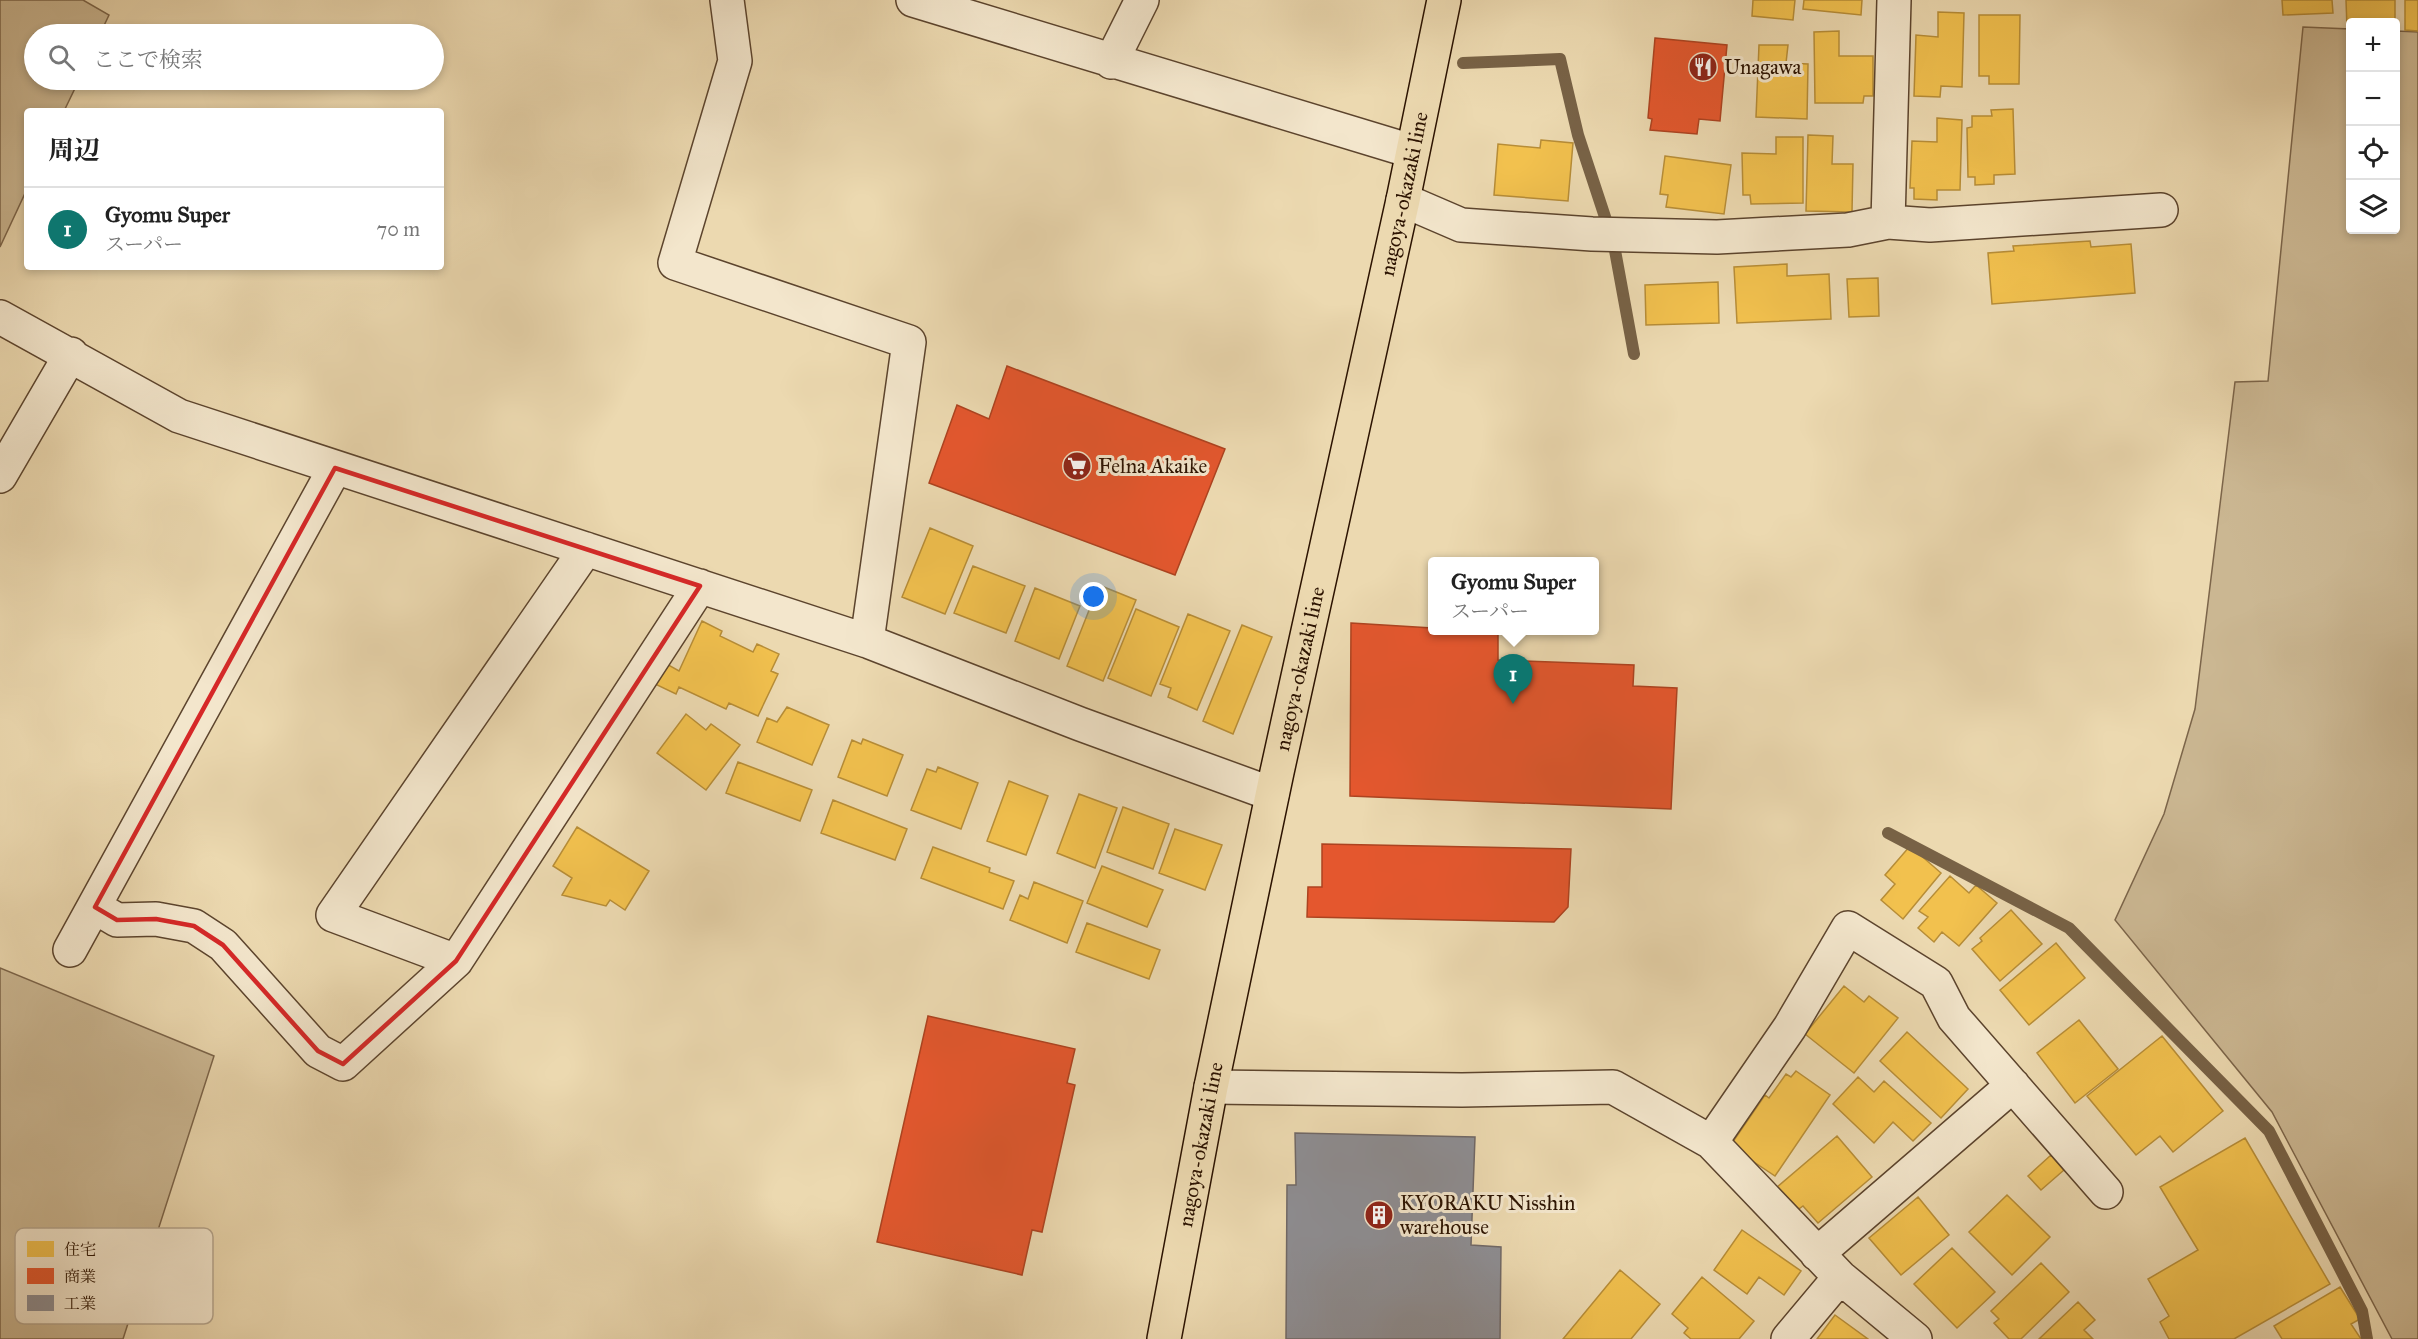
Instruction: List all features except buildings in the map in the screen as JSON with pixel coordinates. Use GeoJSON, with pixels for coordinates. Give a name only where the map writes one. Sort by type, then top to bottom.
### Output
{"type":"FeatureCollection","features":[{"type":"Feature","properties":{"kind":"main road","name":"nagoya-okazaki line"},"geometry":{"type":"LineString","coordinates":[[1164,1339],[1211,1087],[1272,794],[1403,200],[1411,151],[1444,0]]}},
{"type":"Feature","properties":{"kind":"street"},"geometry":{"type":"LineString","coordinates":[[727,0],[735,61],[675,263],[909,342],[867,641]]}},
{"type":"Feature","properties":{"kind":"street"},"geometry":{"type":"LineString","coordinates":[[914,0],[1111,62],[1411,151]]}},
{"type":"Feature","properties":{"kind":"street"},"geometry":{"type":"LineString","coordinates":[[1111,62],[1142,0]]}},
{"type":"Feature","properties":{"kind":"street"},"geometry":{"type":"LineString","coordinates":[[1888,222],[1894,0]]}},
{"type":"Feature","properties":{"kind":"street"},"geometry":{"type":"LineString","coordinates":[[1403,200],[1461,225],[1592,234],[1717,237],[1848,230],[1888,222],[1930,225],[2161,210]]}},
{"type":"Feature","properties":{"kind":"street"},"geometry":{"type":"LineString","coordinates":[[0,317],[71,354],[179,416],[867,641],[1080,724],[1272,794]]}},
{"type":"Feature","properties":{"kind":"street"},"geometry":{"type":"LineString","coordinates":[[0,476],[71,354]]}},
{"type":"Feature","properties":{"kind":"street"},"geometry":{"type":"LineString","coordinates":[[70,950],[335,468]]}},
{"type":"Feature","properties":{"kind":"street"},"geometry":{"type":"LineString","coordinates":[[456,962],[333,915],[586,549]]}},
{"type":"Feature","properties":{"kind":"street"},"geometry":{"type":"LineString","coordinates":[[94,907],[117,920],[156,919],[194,926],[223,945],[318,1051],[343,1064],[456,962],[700,586]]}},
{"type":"Feature","properties":{"kind":"street"},"geometry":{"type":"LineString","coordinates":[[1711,1142],[1790,1027],[1848,928],[1936,983],[1954,1018],[2106,1192]]}},
{"type":"Feature","properties":{"kind":"street"},"geometry":{"type":"LineString","coordinates":[[1788,1339],[1828,1266],[2013,1085]]}},
{"type":"Feature","properties":{"kind":"street"},"geometry":{"type":"LineString","coordinates":[[1211,1087],[1462,1090],[1613,1087],[1711,1142],[1828,1266],[1915,1339]]}},
{"type":"Feature","properties":{"kind":"highlighted area"},"geometry":{"type":"Polygon","coordinates":[[[335,468],[700,586],[456,961],[343,1064],[318,1051],[223,945],[194,926],[156,919],[117,920],[95,907],[335,468]]]}},
{"type":"Feature","properties":{"kind":"shaded area"},"geometry":{"type":"Polygon","coordinates":[[[0,0],[83,0],[109,15],[105,24],[24,24],[24,90],[74,90],[65,108],[24,108],[24,195],[0,247],[0,0]]]}},
{"type":"Feature","properties":{"kind":"shaded area"},"geometry":{"type":"Polygon","coordinates":[[[2303,27],[2346,29],[2346,234],[2400,234],[2400,31],[2418,32],[2418,1339],[2392,1339],[2272,1112],[2115,920],[2164,814],[2195,709],[2235,382],[2268,381],[2303,27]]]}},
{"type":"Feature","properties":{"kind":"shaded area"},"geometry":{"type":"Polygon","coordinates":[[[0,968],[214,1056],[159,1228],[15,1228],[15,1324],[128,1324],[123,1339],[0,1339],[0,968]]]}},
{"type":"Feature","properties":{"kind":"waterway"},"geometry":{"type":"LineString","coordinates":[[1463,63],[1560,59],[1578,135],[1607,223]]}},
{"type":"Feature","properties":{"kind":"waterway"},"geometry":{"type":"LineString","coordinates":[[1614,245],[1634,354]]}},
{"type":"Feature","properties":{"kind":"waterway"},"geometry":{"type":"LineString","coordinates":[[1888,833],[2069,928],[2269,1131],[2362,1311],[2367,1339]]}},
{"type":"Feature","properties":{"kind":"place","name":"Unagawa"},"geometry":{"type":"Point","coordinates":[1703,67]}},
{"type":"Feature","properties":{"kind":"place","name":"Felna Akaike"},"geometry":{"type":"Point","coordinates":[1077,466]}},
{"type":"Feature","properties":{"kind":"place","name":"Gyomu Super"},"geometry":{"type":"Point","coordinates":[1513,704]}},
{"type":"Feature","properties":{"kind":"place","name":"KYORAKU Nisshin warehouse"},"geometry":{"type":"Point","coordinates":[1379,1215]}}]}
